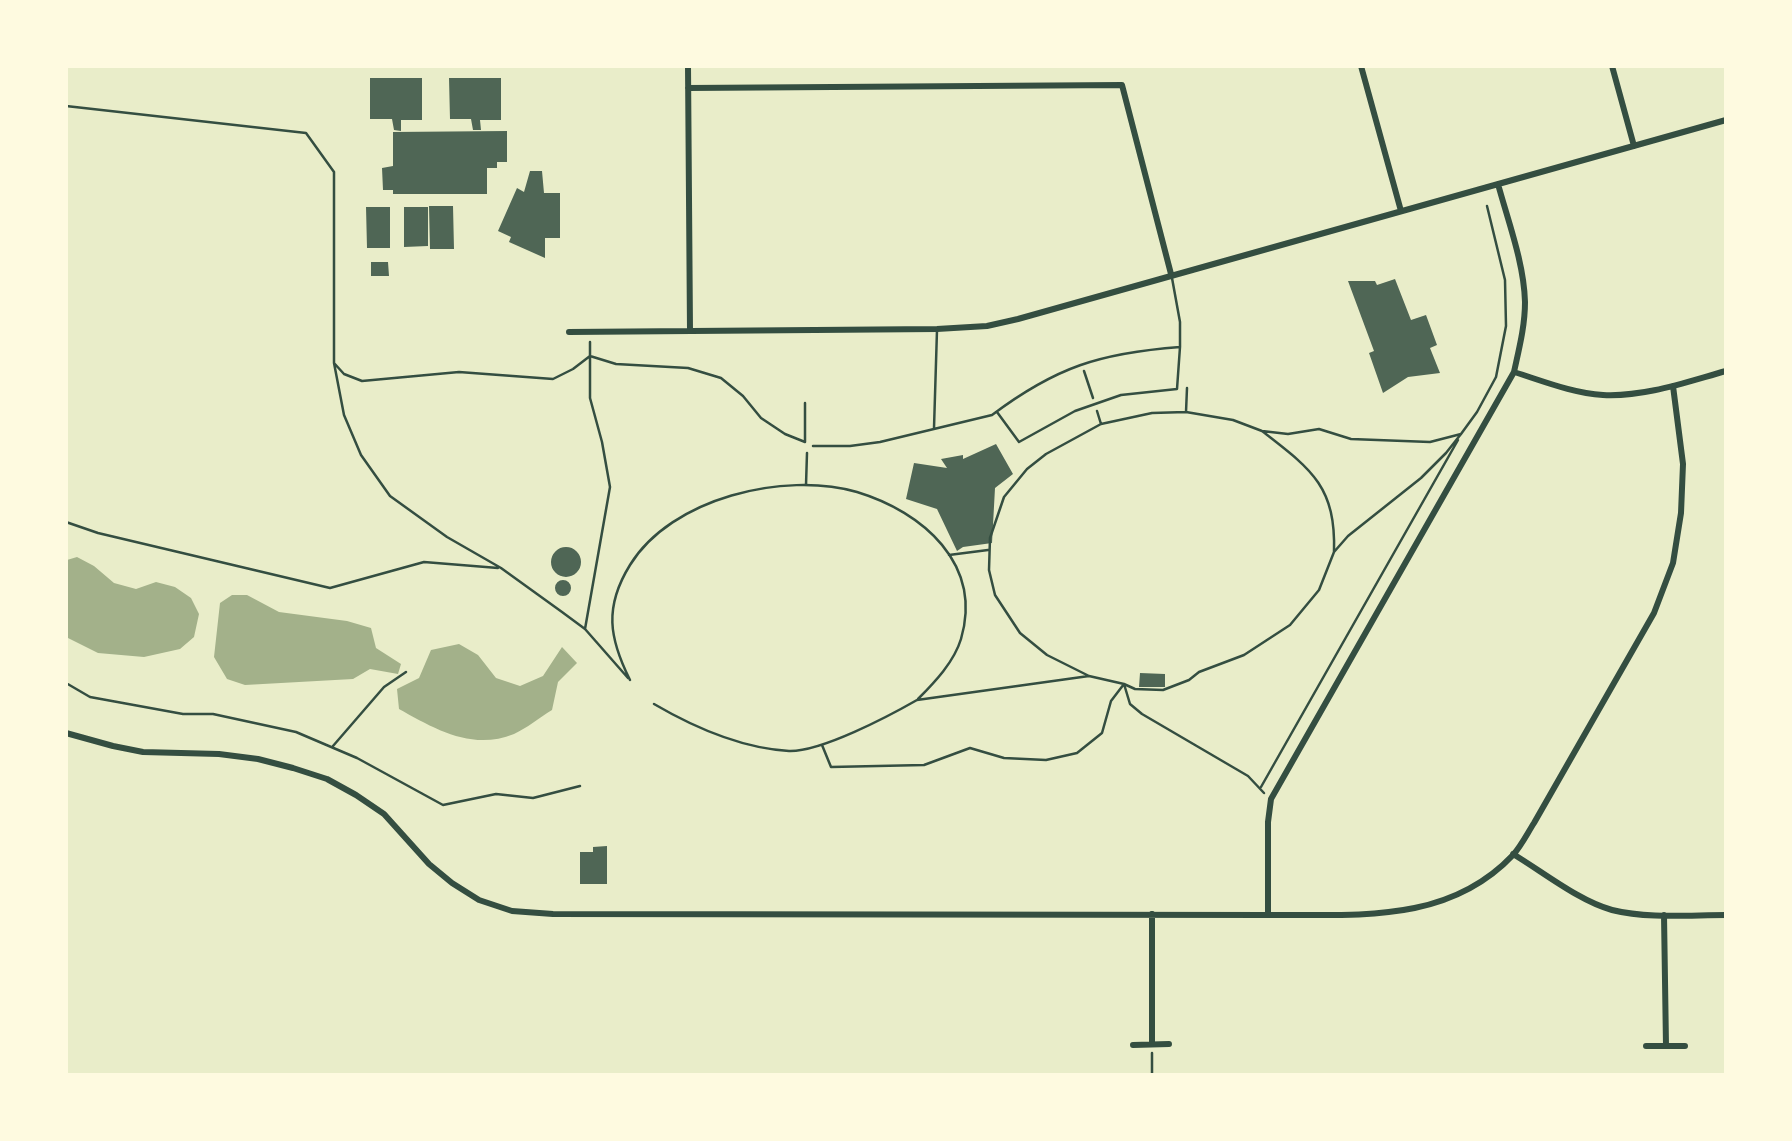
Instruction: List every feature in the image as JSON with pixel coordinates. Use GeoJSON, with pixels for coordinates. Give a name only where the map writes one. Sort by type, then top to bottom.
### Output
{"type":"FeatureCollection","features":[{"type":"Feature","properties":{"kind":"street"},"geometry":{"type":"LineString","coordinates":[[688,66],[690,331]]}},
{"type":"Feature","properties":{"kind":"street"},"geometry":{"type":"LineString","coordinates":[[1362,66],[1401,211]]}},
{"type":"Feature","properties":{"kind":"street"},"geometry":{"type":"LineString","coordinates":[[1612,66],[1634,146]]}},
{"type":"Feature","properties":{"kind":"street"},"geometry":{"type":"LineString","coordinates":[[688,88],[1122,85],[1171,274]]}},
{"type":"Feature","properties":{"kind":"street"},"geometry":{"type":"LineString","coordinates":[[569,332],[937,330],[987,326],[1726,120]]}},
{"type":"Feature","properties":{"kind":"street"},"geometry":{"type":"LineString","coordinates":[[1268,915],[1268,822],[1271,799],[1514,372],[1522,337],[1525,300],[1519,264],[1498,184]]}},
{"type":"Feature","properties":{"kind":"street"},"geometry":{"type":"LineString","coordinates":[[1514,372],[1573,391],[1605,395],[1637,393],[1673,386],[1726,371]]}},
{"type":"Feature","properties":{"kind":"street"},"geometry":{"type":"LineString","coordinates":[[66,733],[143,752],[219,754],[258,759],[327,779],[384,814],[429,864],[452,883],[480,900],[512,911],[553,914],[1268,915],[1376,914],[1423,908],[1442,902],[1476,884],[1513,854],[1534,824],[1654,613],[1673,564],[1681,513],[1683,464],[1673,386]]}},
{"type":"Feature","properties":{"kind":"street"},"geometry":{"type":"LineString","coordinates":[[1513,854],[1610,909],[1632,914],[1726,915]]}},
{"type":"Feature","properties":{"kind":"street"},"geometry":{"type":"LineString","coordinates":[[1152,914],[1152,1044]]}},
{"type":"Feature","properties":{"kind":"street"},"geometry":{"type":"LineString","coordinates":[[1664,915],[1666,1046]]}},
{"type":"Feature","properties":{"kind":"street"},"geometry":{"type":"LineString","coordinates":[[1133,1045],[1168,1044]]}},
{"type":"Feature","properties":{"kind":"street"},"geometry":{"type":"LineString","coordinates":[[1646,1046],[1685,1046]]}},
{"type":"Feature","properties":{"kind":"lane"},"geometry":{"type":"LineString","coordinates":[[997,412],[1019,442],[1075,411],[1121,395],[1177,388],[1180,322],[1171,274]]}},
{"type":"Feature","properties":{"kind":"lane"},"geometry":{"type":"LineString","coordinates":[[934,428],[937,330]]}},
{"type":"Feature","properties":{"kind":"lane"},"geometry":{"type":"LineString","coordinates":[[813,446],[850,446],[880,442],[992,415],[1048,378],[1082,363],[1133,351],[1180,347]]}},
{"type":"Feature","properties":{"kind":"path"},"geometry":{"type":"LineString","coordinates":[[66,106],[306,134],[334,172],[334,363],[344,415],[360,455],[390,496],[447,537],[501,568],[585,629],[631,680],[614,637],[613,602],[620,580],[643,545],[683,516],[704,505],[737,494],[806,485],[855,492],[894,506],[924,525],[950,555],[961,579],[965,617],[961,641],[943,671],[917,700],[893,714],[822,744],[791,751],[752,745],[691,725],[654,704]]}},
{"type":"Feature","properties":{"kind":"path"},"geometry":{"type":"LineString","coordinates":[[1334,552],[1331,511],[1314,476],[1290,451],[1262,431],[1240,422],[1186,412],[1152,413],[1101,424],[1046,454],[1027,470],[1004,497],[995,517],[990,538],[989,570],[995,595],[1020,633],[1047,655],[1089,676],[1135,689],[1163,690],[1262,645],[1290,625],[1319,590],[1334,552],[1348,536],[1421,478],[1446,453],[1477,412],[1496,377],[1506,326],[1505,281],[1487,205]]}},
{"type":"Feature","properties":{"kind":"path"},"geometry":{"type":"LineString","coordinates":[[585,629],[610,487],[590,398],[591,332]]}},
{"type":"Feature","properties":{"kind":"path"},"geometry":{"type":"LineString","coordinates":[[334,363],[344,374],[362,381],[459,372],[554,379],[590,356]]}},
{"type":"Feature","properties":{"kind":"path"},"geometry":{"type":"LineString","coordinates":[[590,356],[617,364],[688,368],[721,378],[732,386],[761,418],[785,434],[805,442]]}},
{"type":"Feature","properties":{"kind":"path"},"geometry":{"type":"LineString","coordinates":[[1082,363],[1101,424]]}},
{"type":"Feature","properties":{"kind":"path"},"geometry":{"type":"LineString","coordinates":[[805,403],[806,485]]}},
{"type":"Feature","properties":{"kind":"path"},"geometry":{"type":"LineString","coordinates":[[1262,431],[1288,434],[1318,429],[1351,439],[1430,442],[1461,434]]}},
{"type":"Feature","properties":{"kind":"path"},"geometry":{"type":"LineString","coordinates":[[1260,788],[1461,434]]}},
{"type":"Feature","properties":{"kind":"path"},"geometry":{"type":"LineString","coordinates":[[66,522],[98,533],[330,587],[424,562],[501,568]]}},
{"type":"Feature","properties":{"kind":"path"},"geometry":{"type":"LineString","coordinates":[[950,555],[989,549]]}},
{"type":"Feature","properties":{"kind":"path"},"geometry":{"type":"LineString","coordinates":[[331,747],[384,687],[406,672]]}},
{"type":"Feature","properties":{"kind":"path"},"geometry":{"type":"LineString","coordinates":[[917,700],[1089,676]]}},
{"type":"Feature","properties":{"kind":"path"},"geometry":{"type":"LineString","coordinates":[[66,683],[90,697],[183,713],[213,714],[296,732],[357,758],[443,806],[496,794],[533,798],[580,786]]}},
{"type":"Feature","properties":{"kind":"path"},"geometry":{"type":"LineString","coordinates":[[1124,684],[1130,704],[1142,714],[1248,776],[1271,799]]}},
{"type":"Feature","properties":{"kind":"path"},"geometry":{"type":"LineString","coordinates":[[822,744],[831,767],[925,765],[970,748],[1004,758],[1046,760],[1077,753],[1102,733],[1111,701],[1124,684]]}},
{"type":"Feature","properties":{"kind":"path"},"geometry":{"type":"LineString","coordinates":[[1152,1044],[1152,1074]]}},
{"type":"Feature","properties":{"kind":"shaded area"},"geometry":{"type":"Polygon","coordinates":[[[77,557],[94,566],[114,583],[136,589],[156,582],[175,587],[191,598],[199,614],[194,637],[180,649],[144,657],[98,653],[68,638],[67,560],[77,557]]]}},
{"type":"Feature","properties":{"kind":"shaded area"},"geometry":{"type":"Polygon","coordinates":[[[232,595],[247,595],[279,612],[347,621],[371,628],[376,648],[401,664],[398,674],[370,669],[353,679],[245,685],[227,679],[214,657],[220,603],[232,595]]]}},
{"type":"Feature","properties":{"kind":"shaded area"},"geometry":{"type":"Polygon","coordinates":[[[459,644],[478,655],[496,678],[520,686],[543,676],[562,647],[577,663],[558,682],[552,710],[514,734],[498,739],[469,739],[426,724],[399,709],[397,689],[419,678],[431,650],[459,644]]]}},
{"type":"Feature","properties":{"kind":"building"},"geometry":{"type":"Polygon","coordinates":[[[370,78],[422,78],[422,120],[401,120],[401,131],[394,130],[392,119],[370,119],[370,78]]]}},
{"type":"Feature","properties":{"kind":"building"},"geometry":{"type":"Polygon","coordinates":[[[449,78],[501,78],[501,120],[480,120],[481,130],[473,130],[471,119],[450,119],[449,78]]]}},
{"type":"Feature","properties":{"kind":"building"},"geometry":{"type":"Polygon","coordinates":[[[507,131],[507,162],[497,162],[497,168],[487,168],[487,194],[393,194],[393,190],[383,190],[382,168],[393,166],[393,132],[507,131]]]}},
{"type":"Feature","properties":{"kind":"building"},"geometry":{"type":"Polygon","coordinates":[[[530,171],[542,171],[544,193],[560,193],[560,238],[545,238],[545,258],[509,242],[511,237],[498,231],[517,188],[524,192],[530,171]]]}},
{"type":"Feature","properties":{"kind":"building"},"geometry":{"type":"Polygon","coordinates":[[[429,206],[453,206],[454,249],[430,249],[429,206]]]}},
{"type":"Feature","properties":{"kind":"building"},"geometry":{"type":"Polygon","coordinates":[[[366,207],[390,207],[390,248],[367,248],[366,207]]]}},
{"type":"Feature","properties":{"kind":"building"},"geometry":{"type":"Polygon","coordinates":[[[404,207],[428,207],[428,246],[404,247],[404,207]]]}},
{"type":"Feature","properties":{"kind":"building"},"geometry":{"type":"Polygon","coordinates":[[[371,262],[388,262],[389,276],[371,276],[371,262]]]}},
{"type":"Feature","properties":{"kind":"building"},"geometry":{"type":"Polygon","coordinates":[[[1395,279],[1411,320],[1426,315],[1437,345],[1430,348],[1440,373],[1408,377],[1383,393],[1369,353],[1374,351],[1348,281],[1375,281],[1377,285],[1395,279]]]}},
{"type":"Feature","properties":{"kind":"building"},"geometry":{"type":"Polygon","coordinates":[[[996,444],[1013,474],[995,488],[992,543],[963,547],[957,551],[937,509],[906,499],[914,463],[947,468],[941,459],[963,455],[963,459],[996,444]]]}},
{"type":"Feature","properties":{"kind":"building"},"geometry":{"type":"Polygon","coordinates":[[[566,547],[572,548],[580,556],[580,568],[572,576],[566,577],[560,576],[552,568],[551,562],[552,556],[560,548],[566,547]]]}},
{"type":"Feature","properties":{"kind":"building"},"geometry":{"type":"Polygon","coordinates":[[[560,580],[566,580],[571,588],[569,594],[560,596],[555,591],[555,585],[560,580]]]}},
{"type":"Feature","properties":{"kind":"building"},"geometry":{"type":"Polygon","coordinates":[[[1140,673],[1165,674],[1165,687],[1139,687],[1140,673]]]}},
{"type":"Feature","properties":{"kind":"building"},"geometry":{"type":"Polygon","coordinates":[[[607,846],[607,884],[580,884],[580,852],[593,852],[593,847],[607,846]]]}}]}
